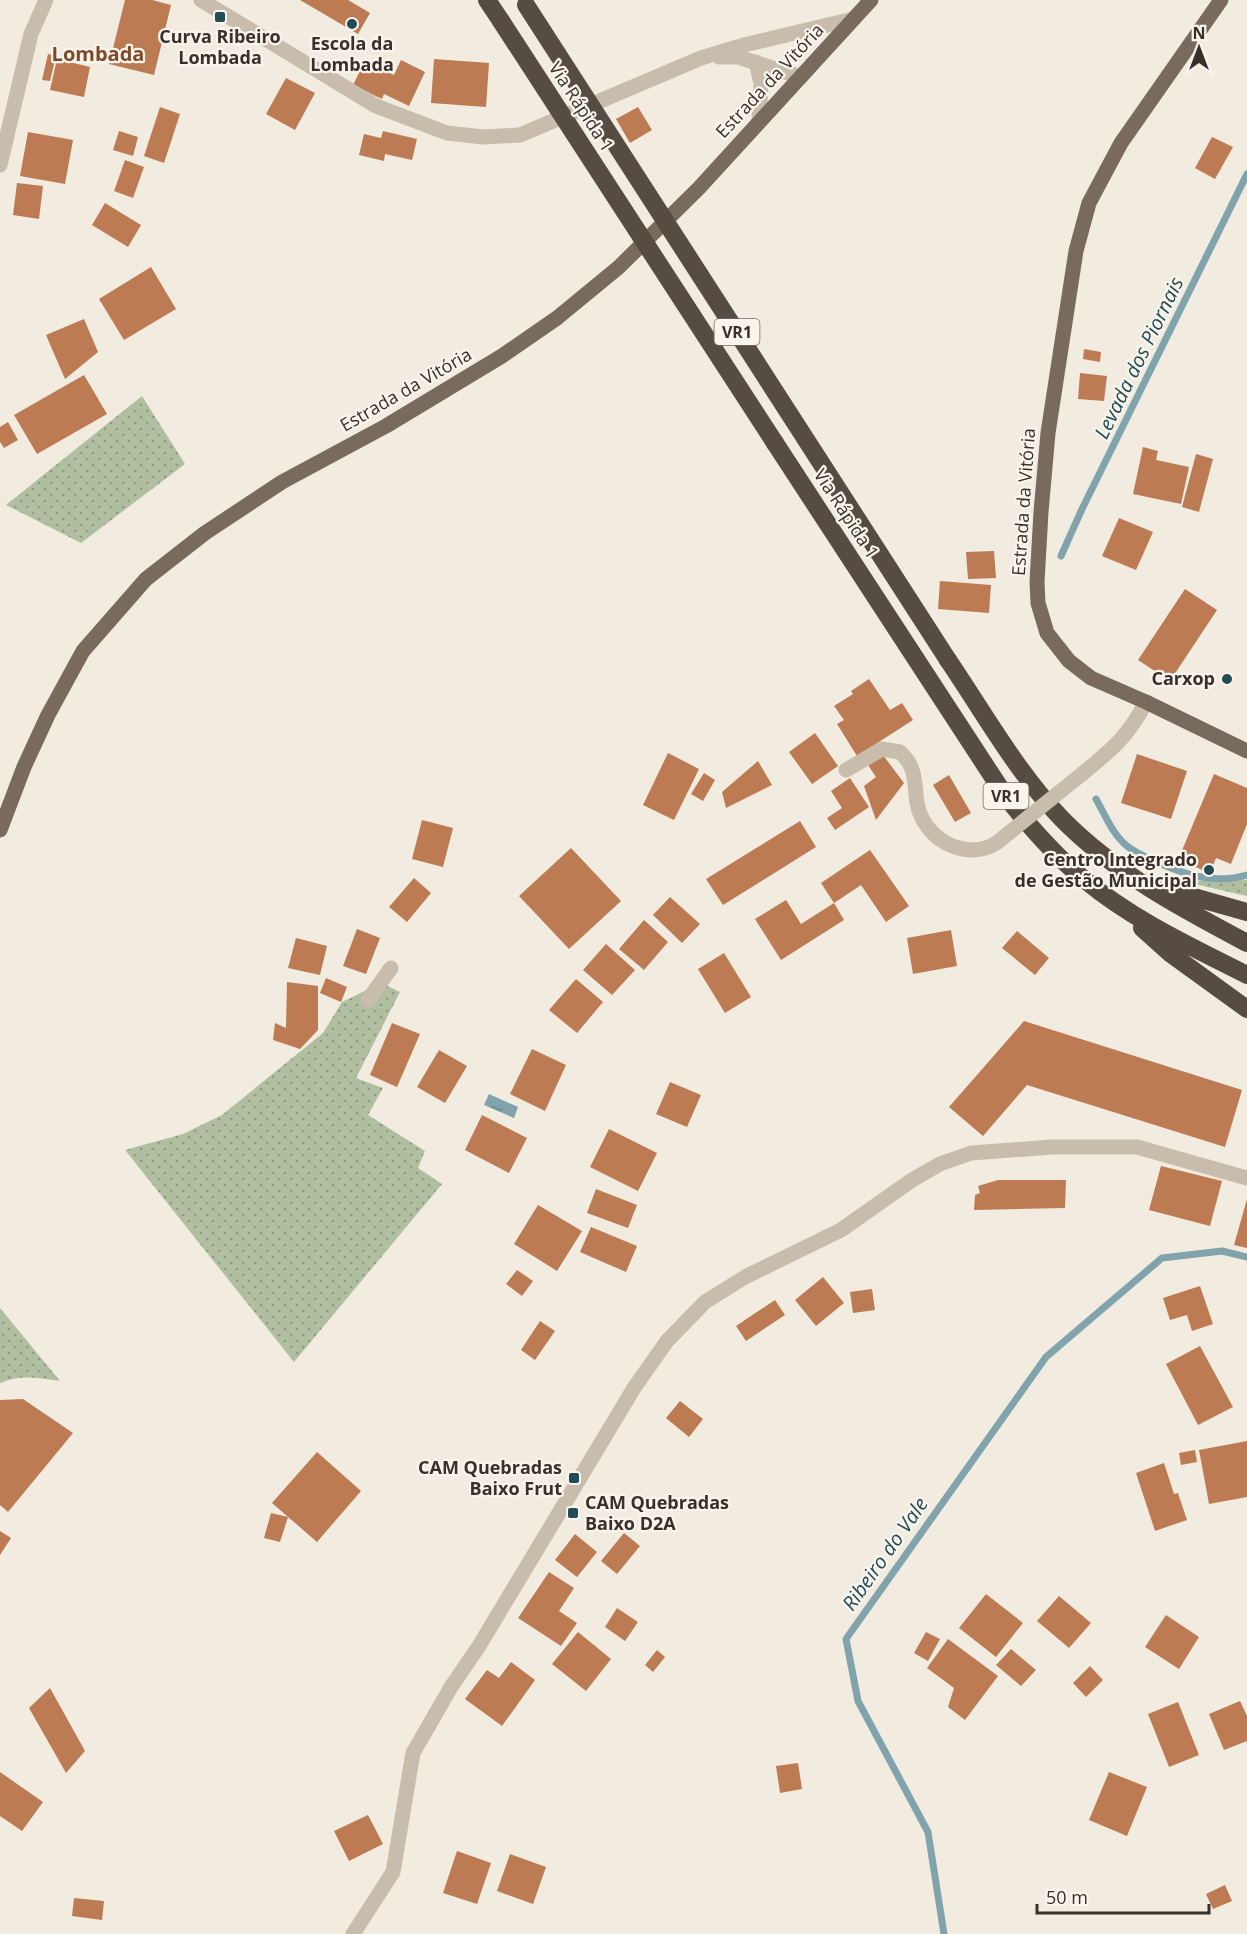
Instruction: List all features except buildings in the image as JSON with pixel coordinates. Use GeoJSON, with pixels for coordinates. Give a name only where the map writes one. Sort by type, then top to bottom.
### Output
{"type":"FeatureCollection","features":[{"type":"Feature","properties":{"kind":"highway","name":"Via Rápida 1"},"geometry":{"type":"LineString","coordinates":[[487,0],[1004,794],[1062,860],[1109,898],[1180,940],[1247,975]]}},
{"type":"Feature","properties":{"kind":"highway","name":"Via Rápida 1"},"geometry":{"type":"LineString","coordinates":[[525,2],[948,660],[1041,795],[1084,840],[1126,874],[1155,893],[1247,943]]}},
{"type":"Feature","properties":{"kind":"highway"},"geometry":{"type":"LineString","coordinates":[[1126,874],[1170,891],[1247,912]]}},
{"type":"Feature","properties":{"kind":"highway"},"geometry":{"type":"LineString","coordinates":[[1109,898],[1171,954],[1247,1009]]}},
{"type":"Feature","properties":{"kind":"main road","name":"Estrada da Vitória"},"geometry":{"type":"LineString","coordinates":[[0,830],[24,767],[43,726],[83,651],[146,579],[205,533],[282,482],[386,426],[502,356],[557,318],[627,259],[699,188],[871,0]]}},
{"type":"Feature","properties":{"kind":"main road","name":"Estrada da Vitória"},"geometry":{"type":"LineString","coordinates":[[1221,0],[1121,143],[1089,203],[1076,251],[1047,444],[1037,582],[1038,603],[1047,633],[1070,662],[1092,678],[1247,751]]}},
{"type":"Feature","properties":{"kind":"street"},"geometry":{"type":"LineString","coordinates":[[0,165],[31,34],[46,0]]}},
{"type":"Feature","properties":{"kind":"street"},"geometry":{"type":"LineString","coordinates":[[201,0],[376,106],[447,133],[483,136],[520,135],[701,58],[744,45],[853,19]]}},
{"type":"Feature","properties":{"kind":"street"},"geometry":{"type":"LineString","coordinates":[[701,58],[738,57],[801,77]]}},
{"type":"Feature","properties":{"kind":"street"},"geometry":{"type":"LineString","coordinates":[[756,62],[761,83],[759,121]]}},
{"type":"Feature","properties":{"kind":"street"},"geometry":{"type":"LineString","coordinates":[[846,770],[882,749],[900,752],[912,767],[917,805],[921,817],[938,838],[952,847],[967,850],[981,849],[1000,841],[1120,742],[1146,702]]}},
{"type":"Feature","properties":{"kind":"street"},"geometry":{"type":"LineString","coordinates":[[368,1000],[391,968]]}},
{"type":"Feature","properties":{"kind":"street"},"geometry":{"type":"LineString","coordinates":[[353,1934],[393,1872],[413,1753],[633,1388],[666,1341],[705,1302],[745,1277],[841,1230],[912,1180],[940,1164],[971,1154],[1052,1147],[1137,1147],[1247,1178]]}},
{"type":"Feature","properties":{"kind":"green space"},"geometry":{"type":"Polygon","coordinates":[[[142,396],[185,464],[81,543],[6,505],[142,396]]]}},
{"type":"Feature","properties":{"kind":"green space"},"geometry":{"type":"Polygon","coordinates":[[[1247,880],[1247,896],[1194,884],[1194,881],[1247,880]]]}},
{"type":"Feature","properties":{"kind":"green space"},"geometry":{"type":"Polygon","coordinates":[[[381,983],[400,992],[356,1078],[383,1088],[368,1115],[425,1151],[418,1168],[442,1184],[294,1362],[125,1150],[183,1134],[222,1115],[323,1033],[342,1002],[381,983]]]}},
{"type":"Feature","properties":{"kind":"green space"},"geometry":{"type":"Polygon","coordinates":[[[0,1308],[60,1381],[22,1378],[0,1383],[0,1308]]]}},
{"type":"Feature","properties":{"kind":"water"},"geometry":{"type":"Polygon","coordinates":[[[489,1094],[518,1107],[514,1118],[484,1105],[489,1094]]]}},
{"type":"Feature","properties":{"kind":"waterway","name":"Levada dos Piornais"},"geometry":{"type":"LineString","coordinates":[[1061,556],[1247,174]]}},
{"type":"Feature","properties":{"kind":"waterway","name":"Levada dos Piornais"},"geometry":{"type":"LineString","coordinates":[[1096,799],[1122,841],[1142,855],[1186,874],[1222,879],[1247,875]]}},
{"type":"Feature","properties":{"kind":"waterway","name":"Ribeiro do Vale"},"geometry":{"type":"LineString","coordinates":[[944,1934],[928,1832],[858,1701],[846,1639],[1046,1357],[1162,1258],[1222,1251],[1247,1257]]}},
{"type":"Feature","properties":{"kind":"place","name":"Curva Ribeiro Lombada"},"geometry":{"type":"Point","coordinates":[220,17]}},
{"type":"Feature","properties":{"kind":"place","name":"Escola da Lombada"},"geometry":{"type":"Point","coordinates":[352,24]}},
{"type":"Feature","properties":{"kind":"place","name":"Carxop"},"geometry":{"type":"Point","coordinates":[1227,679]}},
{"type":"Feature","properties":{"kind":"place","name":"Centro Integrado de Gestão Municipal"},"geometry":{"type":"Point","coordinates":[1209,870]}},
{"type":"Feature","properties":{"kind":"place","name":"CAM Quebradas Baixo Frut"},"geometry":{"type":"Point","coordinates":[574,1478]}},
{"type":"Feature","properties":{"kind":"place","name":"CAM Quebradas Baixo D2A"},"geometry":{"type":"Point","coordinates":[573,1513]}},
{"type":"Feature","properties":{"kind":"district","name":"Lombada"},"geometry":{"type":"Point","coordinates":[98,54]}}]}
